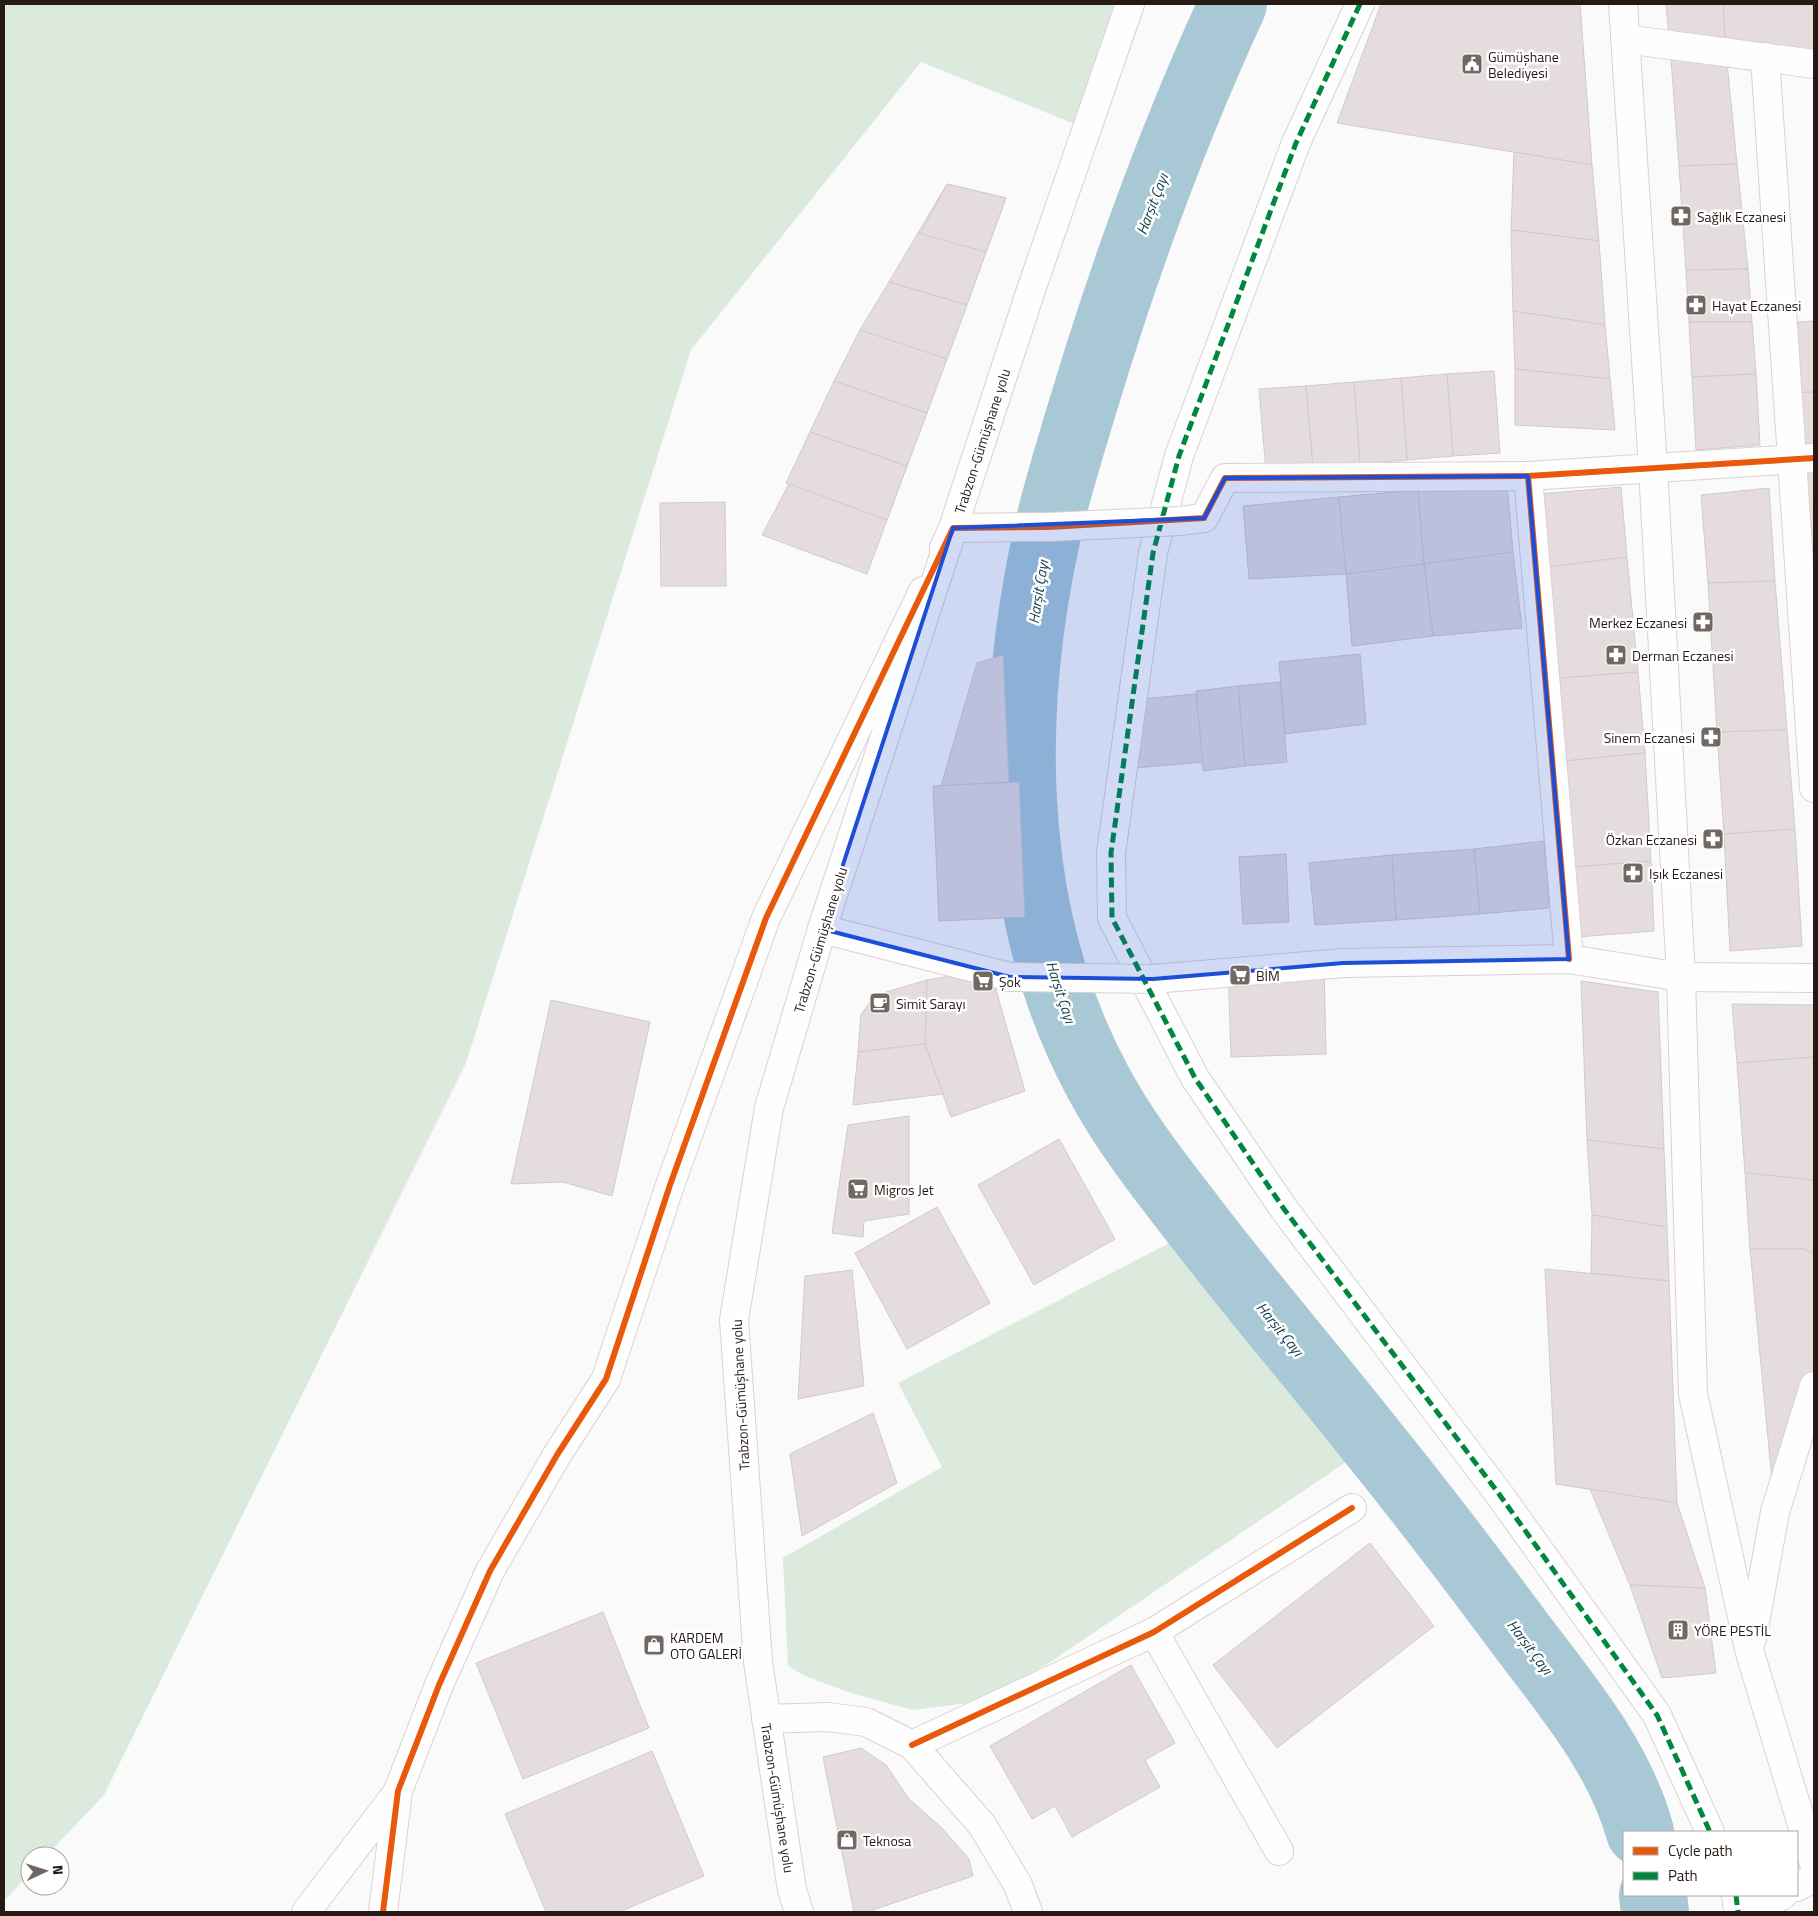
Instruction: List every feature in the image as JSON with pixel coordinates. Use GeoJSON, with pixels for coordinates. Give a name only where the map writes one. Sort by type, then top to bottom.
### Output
{"type":"FeatureCollection","features":[{"type":"Feature","properties":{"kind":"street","name":"Trabzon-Gümüşhane yolu"},"geometry":{"type":"LineString","coordinates":[[799,1912],[792,1890],[758,1662],[734,1320],[769,1108],[822,929],[953,528],[1031,290],[1130,4]]}},
{"type":"Feature","properties":{"kind":"street"},"geometry":{"type":"LineString","coordinates":[[1360,4],[1296,143],[1179,456],[1153,553],[1111,853],[1112,918],[1196,1078],[1284,1209],[1498,1494],[1657,1715],[1710,1831]]}},
{"type":"Feature","properties":{"kind":"street"},"geometry":{"type":"LineString","coordinates":[[1623,4],[1653,468],[1681,977],[1693,1394],[1750,1653],[1814,1864]]}},
{"type":"Feature","properties":{"kind":"street"},"geometry":{"type":"LineString","coordinates":[[1625,39],[1814,64]]}},
{"type":"Feature","properties":{"kind":"street"},"geometry":{"type":"LineString","coordinates":[[1765,57],[1803,459],[1814,788]]}},
{"type":"Feature","properties":{"kind":"street"},"geometry":{"type":"LineString","coordinates":[[383,1912],[398,1791],[439,1685],[490,1572],[557,1455],[606,1379],[670,1186],[766,918],[953,528],[1049,527],[1180,521],[1204,518],[1224,478],[1528,476],[1803,459]]}},
{"type":"Feature","properties":{"kind":"street"},"geometry":{"type":"LineString","coordinates":[[1528,476],[1569,958]]}},
{"type":"Feature","properties":{"kind":"street"},"geometry":{"type":"LineString","coordinates":[[822,929],[1010,977],[1153,979],[1342,963],[1569,958],[1681,977],[1814,978]]}},
{"type":"Feature","properties":{"kind":"street"},"geometry":{"type":"LineString","coordinates":[[1750,1653],[1775,1512],[1814,1386]]}},
{"type":"Feature","properties":{"kind":"street"},"geometry":{"type":"LineString","coordinates":[[912,1745],[1154,1632],[1352,1508]]}},
{"type":"Feature","properties":{"kind":"street"},"geometry":{"type":"LineString","coordinates":[[1154,1632],[1279,1851]]}},
{"type":"Feature","properties":{"kind":"street"},"geometry":{"type":"LineString","coordinates":[[766,1719],[828,1717],[866,1722],[912,1745],[982,1825],[1018,1885],[1028,1912]]}},
{"type":"Feature","properties":{"kind":"street"},"geometry":{"type":"LineString","coordinates":[[306,1912],[398,1791]]}},
{"type":"Feature","properties":{"kind":"street"},"geometry":{"type":"LineString","coordinates":[[1798,1886],[1814,1878]]}},
{"type":"Feature","properties":{"kind":"street"},"geometry":{"type":"LineString","coordinates":[[1736,1896],[1738,1912]]}},
{"type":"Feature","properties":{"kind":"street"},"geometry":{"type":"LineString","coordinates":[[1750,1912],[1781,1896]]}},
{"type":"Feature","properties":{"kind":"highlighted area"},"geometry":{"type":"Polygon","coordinates":[[[1528,476],[1569,959],[1343,963],[1153,979],[1010,977],[822,929],[953,528],[1204,518],[1225,478],[1528,476]]]}},
{"type":"Feature","properties":{"kind":"green space"},"geometry":{"type":"Polygon","coordinates":[[[4,4],[1130,4],[1087,129],[921,62],[691,350],[466,1063],[104,1795],[56,1846],[20,1846],[20,1884],[4,1901],[4,4]]]}},
{"type":"Feature","properties":{"kind":"green space"},"geometry":{"type":"Polygon","coordinates":[[[1185,1235],[1349,1460],[1046,1665],[976,1702],[913,1710],[848,1692],[805,1676],[788,1666],[783,1558],[942,1467],[898,1383],[1185,1235]]]}},
{"type":"Feature","properties":{"kind":"building","name":"Gümüşhane Belediyesi"},"geometry":{"type":"Polygon","coordinates":[[[1381,4],[1580,4],[1592,165],[1337,123],[1381,4]]]}},
{"type":"Feature","properties":{"kind":"building"},"geometry":{"type":"Polygon","coordinates":[[[1666,4],[1723,4],[1726,52],[1670,45],[1666,4]]]}},
{"type":"Feature","properties":{"kind":"building"},"geometry":{"type":"Polygon","coordinates":[[[1723,4],[1814,4],[1814,64],[1726,52],[1723,4]]]}},
{"type":"Feature","properties":{"kind":"building"},"geometry":{"type":"Polygon","coordinates":[[[1670,45],[1726,52],[1737,164],[1679,166],[1670,45]]]}},
{"type":"Feature","properties":{"kind":"building"},"geometry":{"type":"Polygon","coordinates":[[[1514,152],[1592,165],[1599,241],[1511,230],[1514,152]]]}},
{"type":"Feature","properties":{"kind":"building"},"geometry":{"type":"Polygon","coordinates":[[[1737,164],[1748,269],[1686,270],[1679,166],[1737,164]]]}},
{"type":"Feature","properties":{"kind":"building"},"geometry":{"type":"Polygon","coordinates":[[[947,184],[1006,198],[986,252],[918,233],[947,184]]]}},
{"type":"Feature","properties":{"kind":"building"},"geometry":{"type":"Polygon","coordinates":[[[947,184],[1006,198],[867,574],[762,535],[947,184]]]}},
{"type":"Feature","properties":{"kind":"building"},"geometry":{"type":"Polygon","coordinates":[[[1511,230],[1599,241],[1605,325],[1513,311],[1511,230]]]}},
{"type":"Feature","properties":{"kind":"building"},"geometry":{"type":"Polygon","coordinates":[[[918,233],[986,252],[967,305],[889,282],[918,233]]]}},
{"type":"Feature","properties":{"kind":"building"},"geometry":{"type":"Polygon","coordinates":[[[1748,269],[1752,322],[1689,322],[1686,270],[1748,269]]]}},
{"type":"Feature","properties":{"kind":"building"},"geometry":{"type":"Polygon","coordinates":[[[889,282],[967,305],[947,359],[860,330],[889,282]]]}},
{"type":"Feature","properties":{"kind":"building"},"geometry":{"type":"Polygon","coordinates":[[[1513,311],[1605,325],[1610,379],[1515,369],[1513,311]]]}},
{"type":"Feature","properties":{"kind":"building"},"geometry":{"type":"Polygon","coordinates":[[[1814,321],[1814,392],[1788,393],[1783,323],[1814,321]]]}},
{"type":"Feature","properties":{"kind":"building"},"geometry":{"type":"Polygon","coordinates":[[[1689,322],[1752,322],[1756,374],[1692,377],[1689,322]]]}},
{"type":"Feature","properties":{"kind":"building"},"geometry":{"type":"Polygon","coordinates":[[[860,330],[947,359],[927,413],[834,381],[860,330]]]}},
{"type":"Feature","properties":{"kind":"building"},"geometry":{"type":"Polygon","coordinates":[[[1515,369],[1610,379],[1615,430],[1515,425],[1515,369]]]}},
{"type":"Feature","properties":{"kind":"building"},"geometry":{"type":"Polygon","coordinates":[[[1494,371],[1500,453],[1453,456],[1447,374],[1494,371]]]}},
{"type":"Feature","properties":{"kind":"building"},"geometry":{"type":"Polygon","coordinates":[[[1447,374],[1453,456],[1407,460],[1401,378],[1447,374]]]}},
{"type":"Feature","properties":{"kind":"building"},"geometry":{"type":"Polygon","coordinates":[[[1756,374],[1760,445],[1696,450],[1692,377],[1756,374]]]}},
{"type":"Feature","properties":{"kind":"building"},"geometry":{"type":"Polygon","coordinates":[[[1401,378],[1407,460],[1360,464],[1354,382],[1401,378]]]}},
{"type":"Feature","properties":{"kind":"building"},"geometry":{"type":"Polygon","coordinates":[[[834,381],[927,413],[907,466],[810,432],[834,381]]]}},
{"type":"Feature","properties":{"kind":"building"},"geometry":{"type":"Polygon","coordinates":[[[1354,382],[1360,464],[1313,468],[1306,386],[1354,382]]]}},
{"type":"Feature","properties":{"kind":"building"},"geometry":{"type":"Polygon","coordinates":[[[1306,386],[1313,468],[1266,471],[1259,389],[1306,386]]]}},
{"type":"Feature","properties":{"kind":"building"},"geometry":{"type":"Polygon","coordinates":[[[1814,392],[1814,458],[1792,460],[1788,393],[1814,392]]]}},
{"type":"Feature","properties":{"kind":"building"},"geometry":{"type":"Polygon","coordinates":[[[810,432],[907,466],[887,520],[786,483],[810,432]]]}},
{"type":"Feature","properties":{"kind":"building"},"geometry":{"type":"Polygon","coordinates":[[[1814,471],[1814,642],[1801,472],[1814,471]]]}},
{"type":"Feature","properties":{"kind":"building"},"geometry":{"type":"Polygon","coordinates":[[[1507,483],[1513,552],[1424,564],[1418,490],[1507,483]]]}},
{"type":"Feature","properties":{"kind":"building"},"geometry":{"type":"Polygon","coordinates":[[[1621,487],[1627,557],[1546,567],[1539,494],[1621,487]]]}},
{"type":"Feature","properties":{"kind":"building"},"geometry":{"type":"Polygon","coordinates":[[[1769,488],[1775,581],[1708,583],[1701,495],[1769,488]]]}},
{"type":"Feature","properties":{"kind":"building"},"geometry":{"type":"Polygon","coordinates":[[[1418,490],[1424,564],[1346,574],[1339,497],[1418,490]]]}},
{"type":"Feature","properties":{"kind":"building"},"geometry":{"type":"Polygon","coordinates":[[[1339,497],[1346,574],[1249,579],[1243,506],[1339,497]]]}},
{"type":"Feature","properties":{"kind":"building"},"geometry":{"type":"Polygon","coordinates":[[[725,502],[726,586],[661,586],[660,503],[725,502]]]}},
{"type":"Feature","properties":{"kind":"building"},"geometry":{"type":"Polygon","coordinates":[[[1513,552],[1522,628],[1433,636],[1424,564],[1513,552]]]}},
{"type":"Feature","properties":{"kind":"building"},"geometry":{"type":"Polygon","coordinates":[[[1627,557],[1638,672],[1560,678],[1546,567],[1627,557]]]}},
{"type":"Feature","properties":{"kind":"building"},"geometry":{"type":"Polygon","coordinates":[[[1424,564],[1433,636],[1352,646],[1346,574],[1424,564]]]}},
{"type":"Feature","properties":{"kind":"building"},"geometry":{"type":"Polygon","coordinates":[[[1775,581],[1787,730],[1717,732],[1708,583],[1775,581]]]}},
{"type":"Feature","properties":{"kind":"building"},"geometry":{"type":"Polygon","coordinates":[[[1360,654],[1366,724],[1285,734],[1279,662],[1360,654]]]}},
{"type":"Feature","properties":{"kind":"building"},"geometry":{"type":"Polygon","coordinates":[[[1003,655],[1009,782],[941,786],[977,663],[1003,655]]]}},
{"type":"Feature","properties":{"kind":"building"},"geometry":{"type":"Polygon","coordinates":[[[1638,672],[1645,753],[1565,761],[1560,678],[1638,672]]]}},
{"type":"Feature","properties":{"kind":"building"},"geometry":{"type":"Polygon","coordinates":[[[1280,682],[1287,762],[1245,766],[1238,686],[1280,682]]]}},
{"type":"Feature","properties":{"kind":"building"},"geometry":{"type":"Polygon","coordinates":[[[1238,686],[1245,766],[1203,771],[1196,691],[1238,686]]]}},
{"type":"Feature","properties":{"kind":"building"},"geometry":{"type":"Polygon","coordinates":[[[1196,694],[1203,762],[1124,769],[1117,701],[1196,694]]]}},
{"type":"Feature","properties":{"kind":"building"},"geometry":{"type":"Polygon","coordinates":[[[1787,730],[1795,829],[1724,834],[1717,732],[1787,730]]]}},
{"type":"Feature","properties":{"kind":"building"},"geometry":{"type":"Polygon","coordinates":[[[1645,753],[1651,861],[1574,867],[1565,761],[1645,753]]]}},
{"type":"Feature","properties":{"kind":"building"},"geometry":{"type":"Polygon","coordinates":[[[1019,782],[1025,917],[939,921],[933,786],[1019,782]]]}},
{"type":"Feature","properties":{"kind":"building"},"geometry":{"type":"Polygon","coordinates":[[[1795,829],[1802,946],[1730,951],[1724,834],[1795,829]]]}},
{"type":"Feature","properties":{"kind":"building"},"geometry":{"type":"Polygon","coordinates":[[[1544,841],[1549,908],[1480,914],[1474,849],[1544,841]]]}},
{"type":"Feature","properties":{"kind":"building"},"geometry":{"type":"Polygon","coordinates":[[[1474,849],[1480,914],[1396,920],[1392,855],[1474,849]]]}},
{"type":"Feature","properties":{"kind":"building"},"geometry":{"type":"Polygon","coordinates":[[[1286,854],[1289,922],[1243,924],[1239,857],[1286,854]]]}},
{"type":"Feature","properties":{"kind":"building"},"geometry":{"type":"Polygon","coordinates":[[[1392,855],[1396,920],[1315,925],[1309,863],[1392,855]]]}},
{"type":"Feature","properties":{"kind":"building"},"geometry":{"type":"Polygon","coordinates":[[[1651,861],[1654,931],[1578,937],[1574,867],[1651,861]]]}},
{"type":"Feature","properties":{"kind":"building"},"geometry":{"type":"Polygon","coordinates":[[[1324,963],[1326,1054],[1231,1057],[1228,966],[1324,963]]]}},
{"type":"Feature","properties":{"kind":"building"},"geometry":{"type":"Polygon","coordinates":[[[990,969],[1025,1091],[951,1117],[925,1044],[927,980],[990,969]]]}},
{"type":"Feature","properties":{"kind":"building"},"geometry":{"type":"Polygon","coordinates":[[[927,980],[925,1044],[858,1052],[861,1014],[876,995],[927,980]]]}},
{"type":"Feature","properties":{"kind":"building"},"geometry":{"type":"Polygon","coordinates":[[[1581,981],[1658,992],[1664,1149],[1587,1140],[1581,981]]]}},
{"type":"Feature","properties":{"kind":"building"},"geometry":{"type":"Polygon","coordinates":[[[551,1000],[650,1022],[612,1196],[563,1182],[511,1184],[551,1000]]]}},
{"type":"Feature","properties":{"kind":"building"},"geometry":{"type":"Polygon","coordinates":[[[1732,1004],[1814,1005],[1814,1057],[1737,1063],[1732,1004]]]}},
{"type":"Feature","properties":{"kind":"building"},"geometry":{"type":"Polygon","coordinates":[[[925,1044],[943,1094],[853,1105],[858,1052],[925,1044]]]}},
{"type":"Feature","properties":{"kind":"building"},"geometry":{"type":"Polygon","coordinates":[[[1814,1057],[1814,1180],[1745,1173],[1737,1063],[1814,1057]]]}},
{"type":"Feature","properties":{"kind":"building"},"geometry":{"type":"Polygon","coordinates":[[[909,1116],[909,1214],[864,1221],[863,1237],[832,1233],[848,1125],[909,1116]]]}},
{"type":"Feature","properties":{"kind":"building"},"geometry":{"type":"Polygon","coordinates":[[[1059,1139],[1115,1239],[1034,1285],[978,1185],[1059,1139]]]}},
{"type":"Feature","properties":{"kind":"building"},"geometry":{"type":"Polygon","coordinates":[[[1587,1140],[1664,1149],[1667,1227],[1592,1215],[1587,1140]]]}},
{"type":"Feature","properties":{"kind":"building"},"geometry":{"type":"Polygon","coordinates":[[[1745,1173],[1814,1180],[1814,1253],[1804,1249],[1750,1249],[1745,1173]]]}},
{"type":"Feature","properties":{"kind":"building"},"geometry":{"type":"Polygon","coordinates":[[[937,1207],[990,1303],[907,1349],[855,1253],[937,1207]]]}},
{"type":"Feature","properties":{"kind":"building"},"geometry":{"type":"Polygon","coordinates":[[[1592,1215],[1667,1227],[1669,1281],[1591,1273],[1592,1215]]]}},
{"type":"Feature","properties":{"kind":"building"},"geometry":{"type":"Polygon","coordinates":[[[1750,1249],[1804,1249],[1814,1253],[1814,1386],[1775,1512],[1750,1249]]]}},
{"type":"Feature","properties":{"kind":"building"},"geometry":{"type":"Polygon","coordinates":[[[1545,1269],[1669,1281],[1677,1503],[1556,1484],[1545,1269]]]}},
{"type":"Feature","properties":{"kind":"building"},"geometry":{"type":"Polygon","coordinates":[[[852,1270],[864,1386],[798,1399],[805,1276],[852,1270]]]}},
{"type":"Feature","properties":{"kind":"building"},"geometry":{"type":"Polygon","coordinates":[[[873,1413],[897,1483],[802,1536],[790,1454],[873,1413]]]}},
{"type":"Feature","properties":{"kind":"building"},"geometry":{"type":"Polygon","coordinates":[[[1590,1489],[1677,1503],[1705,1588],[1630,1585],[1590,1489]]]}},
{"type":"Feature","properties":{"kind":"building"},"geometry":{"type":"Polygon","coordinates":[[[1370,1543],[1434,1626],[1277,1748],[1213,1665],[1370,1543]]]}},
{"type":"Feature","properties":{"kind":"building","name":"YÖRE PESTİL"},"geometry":{"type":"Polygon","coordinates":[[[1630,1585],[1705,1588],[1716,1673],[1662,1678],[1630,1585]]]}},
{"type":"Feature","properties":{"kind":"building"},"geometry":{"type":"Polygon","coordinates":[[[603,1612],[649,1728],[523,1779],[476,1663],[603,1612]]]}},
{"type":"Feature","properties":{"kind":"building"},"geometry":{"type":"Polygon","coordinates":[[[1131,1665],[1175,1743],[1145,1760],[1160,1787],[1072,1837],[1055,1806],[1032,1819],[990,1746],[1131,1665]]]}},
{"type":"Feature","properties":{"kind":"building"},"geometry":{"type":"Polygon","coordinates":[[[861,1748],[886,1765],[909,1799],[942,1828],[969,1859],[973,1876],[867,1912],[854,1912],[823,1757],[861,1748]]]}},
{"type":"Feature","properties":{"kind":"building"},"geometry":{"type":"Polygon","coordinates":[[[652,1751],[704,1876],[619,1912],[546,1912],[505,1814],[652,1751]]]}},
{"type":"Feature","properties":{"kind":"waterway","name":"Harşit Çayı"},"geometry":{"type":"LineString","coordinates":[[1233,4],[1213,47],[1159,180],[1127,270],[1063,472],[1038,580],[1027,653],[1022,727],[1023,801],[1030,874],[1045,946],[1067,1015],[1098,1082],[1130,1135],[1154,1169],[1259,1303],[1431,1516],[1575,1707],[1620,1779],[1640,1831]]}},
{"type":"Feature","properties":{"kind":"waterway","name":"Harşit Çayı"},"geometry":{"type":"LineString","coordinates":[[1653,1896],[1655,1912]]}},
{"type":"Feature","properties":{"kind":"marked path"},"geometry":{"type":"LineString","coordinates":[[1360,4],[1296,143],[1179,456],[1153,553],[1111,853],[1112,918],[1195,1078],[1284,1209],[1499,1494],[1657,1715],[1710,1831]]}},
{"type":"Feature","properties":{"kind":"marked path"},"geometry":{"type":"LineString","coordinates":[[1736,1896],[1738,1912]]}},
{"type":"Feature","properties":{"kind":"cycle path"},"geometry":{"type":"LineString","coordinates":[[383,1912],[398,1791],[439,1685],[490,1571],[557,1455],[606,1379],[670,1185],[766,918],[953,528],[1049,527],[1204,518],[1225,478],[1528,476],[1814,458]]}},
{"type":"Feature","properties":{"kind":"cycle path"},"geometry":{"type":"LineString","coordinates":[[1528,476],[1569,959]]}},
{"type":"Feature","properties":{"kind":"cycle path"},"geometry":{"type":"LineString","coordinates":[[912,1745],[1154,1632],[1352,1508]]}},
{"type":"Feature","properties":{"kind":"place","name":"Gümüşhane Belediyesi"},"geometry":{"type":"Point","coordinates":[1472,64]}},
{"type":"Feature","properties":{"kind":"place","name":"Sağlık Eczanesi"},"geometry":{"type":"Point","coordinates":[1681,216]}},
{"type":"Feature","properties":{"kind":"place","name":"Hayat Eczanesi"},"geometry":{"type":"Point","coordinates":[1696,305]}},
{"type":"Feature","properties":{"kind":"place","name":"Merkez Eczanesi"},"geometry":{"type":"Point","coordinates":[1703,622]}},
{"type":"Feature","properties":{"kind":"place","name":"Derman Eczanesi"},"geometry":{"type":"Point","coordinates":[1616,655]}},
{"type":"Feature","properties":{"kind":"place","name":"Sinem Eczanesi"},"geometry":{"type":"Point","coordinates":[1711,737]}},
{"type":"Feature","properties":{"kind":"place","name":"Özkan Eczanesi"},"geometry":{"type":"Point","coordinates":[1713,839]}},
{"type":"Feature","properties":{"kind":"place","name":"Işık Eczanesi"},"geometry":{"type":"Point","coordinates":[1633,873]}},
{"type":"Feature","properties":{"kind":"place","name":"BİM"},"geometry":{"type":"Point","coordinates":[1240,975]}},
{"type":"Feature","properties":{"kind":"place","name":"Şok"},"geometry":{"type":"Point","coordinates":[983,981]}},
{"type":"Feature","properties":{"kind":"place","name":"Simit Sarayı"},"geometry":{"type":"Point","coordinates":[880,1003]}},
{"type":"Feature","properties":{"kind":"place","name":"Migros Jet"},"geometry":{"type":"Point","coordinates":[858,1189]}},
{"type":"Feature","properties":{"kind":"place","name":"YÖRE PESTİL"},"geometry":{"type":"Point","coordinates":[1678,1630]}},
{"type":"Feature","properties":{"kind":"place","name":"KARDEM OTO GALERİ"},"geometry":{"type":"Point","coordinates":[654,1645]}},
{"type":"Feature","properties":{"kind":"place","name":"Teknosa"},"geometry":{"type":"Point","coordinates":[847,1840]}}]}
